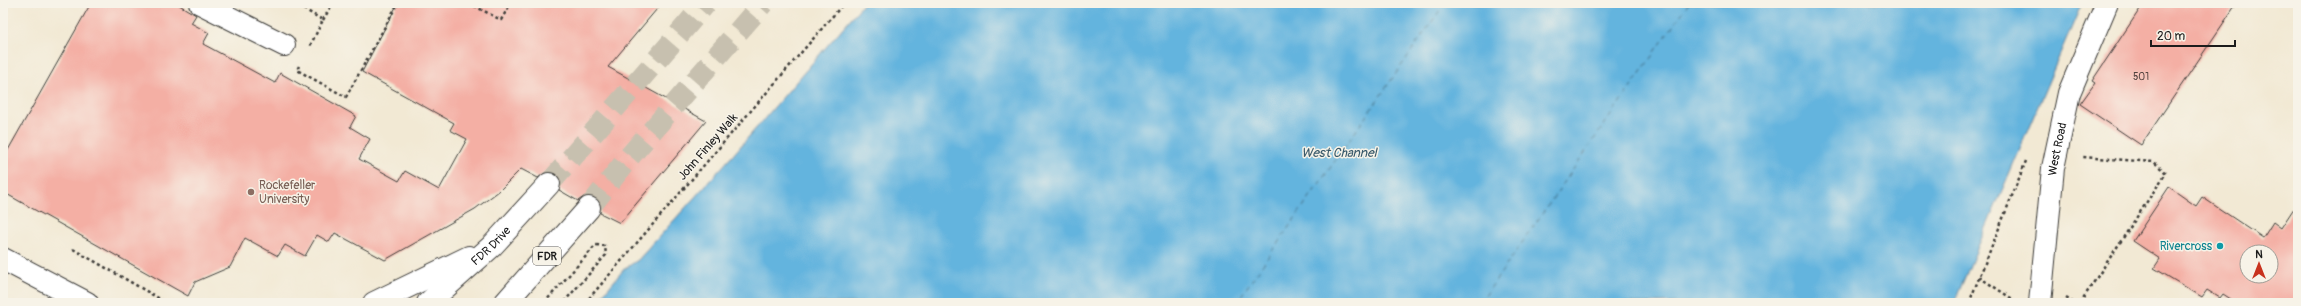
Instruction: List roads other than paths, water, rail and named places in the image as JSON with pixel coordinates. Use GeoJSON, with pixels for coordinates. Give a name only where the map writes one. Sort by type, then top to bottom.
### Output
{"type":"FeatureCollection","features":[{"type":"Feature","properties":{"kind":"main road"},"geometry":{"type":"LineString","coordinates":[[200,3],[284,45]]}},
{"type":"Feature","properties":{"kind":"main road","name":"West Road"},"geometry":{"type":"LineString","coordinates":[[2040,303],[2056,155],[2069,93],[2107,3]]}},
{"type":"Feature","properties":{"kind":"main road","name":"FDR Drive"},"geometry":{"type":"LineString","coordinates":[[428,303],[492,246],[549,184]]}},
{"type":"Feature","properties":{"kind":"main road","name":"FDR"},"geometry":{"type":"LineString","coordinates":[[505,303],[589,208]]}},
{"type":"Feature","properties":{"kind":"main road"},"geometry":{"type":"LineString","coordinates":[[374,303],[492,246]]}},
{"type":"Feature","properties":{"kind":"main road"},"geometry":{"type":"LineString","coordinates":[[3,259],[87,303]]}},
{"type":"Feature","properties":{"kind":"water","name":"West Channel"},"geometry":{"type":"Polygon","coordinates":[[[864,3],[2082,3],[1954,303],[596,303],[624,269],[638,260],[733,155],[864,3]]]}},
{"type":"Feature","properties":{"kind":"tunnel"},"geometry":{"type":"LineString","coordinates":[[549,184],[706,3]]}},
{"type":"Feature","properties":{"kind":"tunnel"},"geometry":{"type":"LineString","coordinates":[[589,208],[630,156],[763,3]]}},
{"type":"Feature","properties":{"kind":"place","name":"Rockefeller University"},"geometry":{"type":"Point","coordinates":[251,192]}},
{"type":"Feature","properties":{"kind":"place","name":"Rivercross"},"geometry":{"type":"Point","coordinates":[2220,246]}}]}
